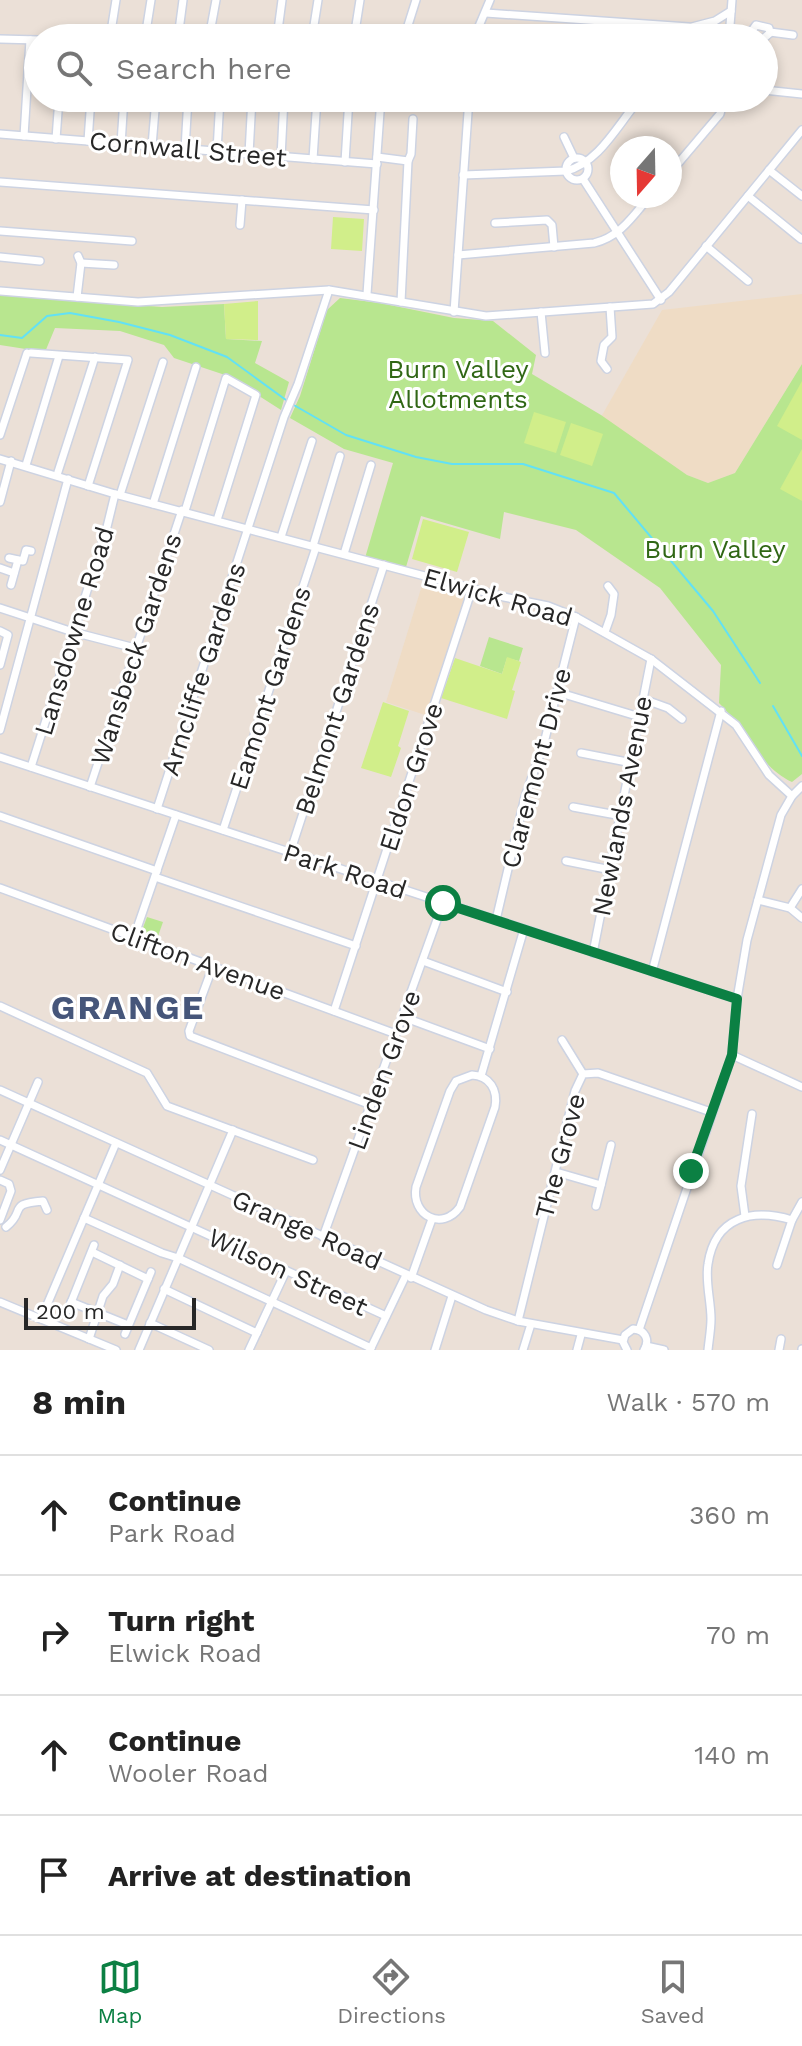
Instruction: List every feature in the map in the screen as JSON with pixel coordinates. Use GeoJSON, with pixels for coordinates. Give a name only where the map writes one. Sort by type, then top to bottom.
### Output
{"type":"FeatureCollection","features":[{"type":"Feature","properties":{"kind":"street"},"geometry":{"type":"LineString","coordinates":[[112,24],[116,0]]}},
{"type":"Feature","properties":{"kind":"street"},"geometry":{"type":"LineString","coordinates":[[147,24],[151,0]]}},
{"type":"Feature","properties":{"kind":"street"},"geometry":{"type":"LineString","coordinates":[[180,24],[183,0]]}},
{"type":"Feature","properties":{"kind":"street"},"geometry":{"type":"LineString","coordinates":[[212,24],[216,0]]}},
{"type":"Feature","properties":{"kind":"street"},"geometry":{"type":"LineString","coordinates":[[279,24],[282,0]]}},
{"type":"Feature","properties":{"kind":"street"},"geometry":{"type":"LineString","coordinates":[[314,24],[318,0]]}},
{"type":"Feature","properties":{"kind":"street"},"geometry":{"type":"LineString","coordinates":[[356,24],[360,0]]}},
{"type":"Feature","properties":{"kind":"street"},"geometry":{"type":"LineString","coordinates":[[408,24],[416,0]]}},
{"type":"Feature","properties":{"kind":"street"},"geometry":{"type":"LineString","coordinates":[[481,24],[490,0]]}},
{"type":"Feature","properties":{"kind":"street"},"geometry":{"type":"LineString","coordinates":[[730,24],[732,0]]}},
{"type":"Feature","properties":{"kind":"street"},"geometry":{"type":"LineString","coordinates":[[702,24],[715,21],[731,11]]}},
{"type":"Feature","properties":{"kind":"street"},"geometry":{"type":"LineString","coordinates":[[486,13],[646,24]]}},
{"type":"Feature","properties":{"kind":"street"},"geometry":{"type":"LineString","coordinates":[[778,35],[793,35]]}},
{"type":"Feature","properties":{"kind":"street"},"geometry":{"type":"LineString","coordinates":[[0,39],[24,40]]}},
{"type":"Feature","properties":{"kind":"street"},"geometry":{"type":"LineString","coordinates":[[778,91],[800,93]]}},
{"type":"Feature","properties":{"kind":"street"},"geometry":{"type":"LineString","coordinates":[[24,136],[26,112]]}},
{"type":"Feature","properties":{"kind":"street"},"geometry":{"type":"LineString","coordinates":[[56,139],[58,112]]}},
{"type":"Feature","properties":{"kind":"street"},"geometry":{"type":"LineString","coordinates":[[88,141],[90,112]]}},
{"type":"Feature","properties":{"kind":"street"},"geometry":{"type":"LineString","coordinates":[[121,144],[123,112]]}},
{"type":"Feature","properties":{"kind":"street"},"geometry":{"type":"LineString","coordinates":[[152,146],[155,112]]}},
{"type":"Feature","properties":{"kind":"street"},"geometry":{"type":"LineString","coordinates":[[185,149],[187,112]]}},
{"type":"Feature","properties":{"kind":"street"},"geometry":{"type":"LineString","coordinates":[[217,151],[219,112]]}},
{"type":"Feature","properties":{"kind":"street"},"geometry":{"type":"LineString","coordinates":[[249,154],[251,112]]}},
{"type":"Feature","properties":{"kind":"street"},"geometry":{"type":"LineString","coordinates":[[281,157],[283,112]]}},
{"type":"Feature","properties":{"kind":"street"},"geometry":{"type":"LineString","coordinates":[[313,159],[316,112]]}},
{"type":"Feature","properties":{"kind":"street"},"geometry":{"type":"LineString","coordinates":[[345,162],[348,112]]}},
{"type":"Feature","properties":{"kind":"street"},"geometry":{"type":"LineString","coordinates":[[367,294],[380,112]]}},
{"type":"Feature","properties":{"kind":"street"},"geometry":{"type":"LineString","coordinates":[[454,312],[468,112]]}},
{"type":"Feature","properties":{"kind":"street"},"geometry":{"type":"LineString","coordinates":[[463,175],[566,171],[587,163],[629,112]]}},
{"type":"Feature","properties":{"kind":"street"},"geometry":{"type":"LineString","coordinates":[[682,159],[720,112]]}},
{"type":"Feature","properties":{"kind":"street"},"geometry":{"type":"LineString","coordinates":[[401,302],[413,119]]}},
{"type":"Feature","properties":{"kind":"street"},"geometry":{"type":"LineString","coordinates":[[0,291],[163,301],[329,290],[486,316],[653,304],[669,292],[802,130]]}},
{"type":"Feature","properties":{"kind":"street","name":"Cornwall Street"},"geometry":{"type":"LineString","coordinates":[[0,134],[345,162],[408,161]]}},
{"type":"Feature","properties":{"kind":"street"},"geometry":{"type":"LineString","coordinates":[[564,137],[574,158]]}},
{"type":"Feature","properties":{"kind":"street"},"geometry":{"type":"LineString","coordinates":[[566,171],[574,158]]}},
{"type":"Feature","properties":{"kind":"street"},"geometry":{"type":"LineString","coordinates":[[574,158],[587,163],[588,172],[583,179]]}},
{"type":"Feature","properties":{"kind":"street"},"geometry":{"type":"LineString","coordinates":[[769,170],[802,196]]}},
{"type":"Feature","properties":{"kind":"street"},"geometry":{"type":"LineString","coordinates":[[566,171],[574,179],[583,179]]}},
{"type":"Feature","properties":{"kind":"street"},"geometry":{"type":"LineString","coordinates":[[583,179],[661,300]]}},
{"type":"Feature","properties":{"kind":"street"},"geometry":{"type":"LineString","coordinates":[[0,182],[374,210]]}},
{"type":"Feature","properties":{"kind":"street"},"geometry":{"type":"LineString","coordinates":[[748,196],[801,241]]}},
{"type":"Feature","properties":{"kind":"street"},"geometry":{"type":"LineString","coordinates":[[240,225],[242,200]]}},
{"type":"Feature","properties":{"kind":"street"},"geometry":{"type":"LineString","coordinates":[[458,255],[608,240],[618,234],[640,208]]}},
{"type":"Feature","properties":{"kind":"street"},"geometry":{"type":"LineString","coordinates":[[495,223],[547,220],[552,225],[554,247]]}},
{"type":"Feature","properties":{"kind":"street"},"geometry":{"type":"LineString","coordinates":[[0,231],[132,241]]}},
{"type":"Feature","properties":{"kind":"street"},"geometry":{"type":"LineString","coordinates":[[706,246],[748,281]]}},
{"type":"Feature","properties":{"kind":"street"},"geometry":{"type":"LineString","coordinates":[[0,257],[40,261]]}},
{"type":"Feature","properties":{"kind":"street"},"geometry":{"type":"LineString","coordinates":[[77,297],[80,259],[114,265]]}},
{"type":"Feature","properties":{"kind":"street","name":"Arncliffe Gardens"},"geometry":{"type":"LineString","coordinates":[[157,809],[284,417],[329,290]]}},
{"type":"Feature","properties":{"kind":"street"},"geometry":{"type":"LineString","coordinates":[[607,369],[601,361],[604,345],[612,337],[610,307]]}},
{"type":"Feature","properties":{"kind":"street"},"geometry":{"type":"LineString","coordinates":[[541,312],[545,353]]}},
{"type":"Feature","properties":{"kind":"street"},"geometry":{"type":"LineString","coordinates":[[0,435],[29,353],[128,360],[88,486]]}},
{"type":"Feature","properties":{"kind":"street"},"geometry":{"type":"LineString","coordinates":[[26,465],[59,356]]}},
{"type":"Feature","properties":{"kind":"street"},"geometry":{"type":"LineString","coordinates":[[57,475],[95,357]]}},
{"type":"Feature","properties":{"kind":"street","name":"Lansdowne Road"},"geometry":{"type":"LineString","coordinates":[[31,767],[117,494],[163,362]]}},
{"type":"Feature","properties":{"kind":"street"},"geometry":{"type":"LineString","coordinates":[[153,504],[196,367]]}},
{"type":"Feature","properties":{"kind":"street","name":"Wansbeck Gardens"},"geometry":{"type":"LineString","coordinates":[[90,787],[226,378],[256,395],[217,520]]}},
{"type":"Feature","properties":{"kind":"street"},"geometry":{"type":"LineString","coordinates":[[281,537],[312,441]]}},
{"type":"Feature","properties":{"kind":"street","name":"Eamont Gardens"},"geometry":{"type":"LineString","coordinates":[[223,830],[315,546],[340,456]]}},
{"type":"Feature","properties":{"kind":"street","name":"Elwick Road"},"geometry":{"type":"LineString","coordinates":[[0,459],[153,504],[472,589],[548,606],[576,617],[651,659],[721,711],[736,725],[769,775],[792,796]]}},
{"type":"Feature","properties":{"kind":"street"},"geometry":{"type":"LineString","coordinates":[[0,502],[11,461]]}},
{"type":"Feature","properties":{"kind":"street"},"geometry":{"type":"LineString","coordinates":[[344,554],[371,465]]}},
{"type":"Feature","properties":{"kind":"street"},"geometry":{"type":"LineString","coordinates":[[0,730],[68,479]]}},
{"type":"Feature","properties":{"kind":"street"},"geometry":{"type":"LineString","coordinates":[[11,585],[14,559],[23,561],[28,548]]}},
{"type":"Feature","properties":{"kind":"street","name":"Belmont Gardens"},"geometry":{"type":"LineString","coordinates":[[290,853],[384,565]]}},
{"type":"Feature","properties":{"kind":"street"},"geometry":{"type":"LineString","coordinates":[[0,568],[14,573]]}},
{"type":"Feature","properties":{"kind":"street"},"geometry":{"type":"LineString","coordinates":[[605,632],[617,595],[608,586]]}},
{"type":"Feature","properties":{"kind":"street","name":"Eldon Grove"},"geometry":{"type":"LineString","coordinates":[[334,1011],[472,589]]}},
{"type":"Feature","properties":{"kind":"street"},"geometry":{"type":"LineString","coordinates":[[0,608],[135,648]]}},
{"type":"Feature","properties":{"kind":"street","name":"Claremont Drive"},"geometry":{"type":"LineString","coordinates":[[496,920],[525,797],[576,617]]}},
{"type":"Feature","properties":{"kind":"street"},"geometry":{"type":"LineString","coordinates":[[0,631],[8,635],[0,665]]}},
{"type":"Feature","properties":{"kind":"street","name":"Newlands Avenue"},"geometry":{"type":"LineString","coordinates":[[593,953],[651,659]]}},
{"type":"Feature","properties":{"kind":"street"},"geometry":{"type":"LineString","coordinates":[[557,692],[640,717]]}},
{"type":"Feature","properties":{"kind":"street"},"geometry":{"type":"LineString","coordinates":[[643,699],[662,706],[677,719]]}},
{"type":"Feature","properties":{"kind":"street"},"geometry":{"type":"LineString","coordinates":[[652,972],[721,711]]}},
{"type":"Feature","properties":{"kind":"street"},"geometry":{"type":"LineString","coordinates":[[581,753],[632,763]]}},
{"type":"Feature","properties":{"kind":"street","name":"Park Road"},"geometry":{"type":"LineString","coordinates":[[0,757],[737,999]]}},
{"type":"Feature","properties":{"kind":"street"},"geometry":{"type":"LineString","coordinates":[[639,1330],[732,1055],[747,940],[781,815],[802,786]]}},
{"type":"Feature","properties":{"kind":"street"},"geometry":{"type":"LineString","coordinates":[[573,807],[622,816]]}},
{"type":"Feature","properties":{"kind":"street"},"geometry":{"type":"LineString","coordinates":[[134,937],[176,815]]}},
{"type":"Feature","properties":{"kind":"street"},"geometry":{"type":"LineString","coordinates":[[0,816],[356,946]]}},
{"type":"Feature","properties":{"kind":"street"},"geometry":{"type":"LineString","coordinates":[[566,861],[611,870]]}},
{"type":"Feature","properties":{"kind":"street","name":"Clifton Avenue"},"geometry":{"type":"LineString","coordinates":[[0,888],[396,1034]]}},
{"type":"Feature","properties":{"kind":"street"},"geometry":{"type":"LineString","coordinates":[[790,908],[802,889]]}},
{"type":"Feature","properties":{"kind":"street"},"geometry":{"type":"LineString","coordinates":[[758,900],[790,908],[802,918]]}},
{"type":"Feature","properties":{"kind":"street","name":"Linden Grove"},"geometry":{"type":"LineString","coordinates":[[323,1237],[443,903]]}},
{"type":"Feature","properties":{"kind":"street"},"geometry":{"type":"LineString","coordinates":[[481,1076],[524,929]]}},
{"type":"Feature","properties":{"kind":"street"},"geometry":{"type":"LineString","coordinates":[[423,961],[507,992]]}},
{"type":"Feature","properties":{"kind":"street"},"geometry":{"type":"LineString","coordinates":[[213,966],[189,1031],[190,1036],[371,1105]]}},
{"type":"Feature","properties":{"kind":"street"},"geometry":{"type":"LineString","coordinates":[[0,1006],[147,1073],[167,1106],[313,1160]]}},
{"type":"Feature","properties":{"kind":"street"},"geometry":{"type":"LineString","coordinates":[[403,1017],[490,1049]]}},
{"type":"Feature","properties":{"kind":"street"},"geometry":{"type":"LineString","coordinates":[[562,1040],[583,1074]]}},
{"type":"Feature","properties":{"kind":"street"},"geometry":{"type":"LineString","coordinates":[[732,1055],[802,1087]]}},
{"type":"Feature","properties":{"kind":"street","name":"The Grove"},"geometry":{"type":"LineString","coordinates":[[518,1321],[575,1091],[583,1074],[598,1073],[711,1112]]}},
{"type":"Feature","properties":{"kind":"street"},"geometry":{"type":"LineString","coordinates":[[481,1076],[494,1088],[495,1107],[460,1207],[447,1219],[432,1219],[418,1207],[416,1187],[450,1091],[461,1078],[481,1076]]}},
{"type":"Feature","properties":{"kind":"street"},"geometry":{"type":"LineString","coordinates":[[0,1170],[38,1082]]}},
{"type":"Feature","properties":{"kind":"street","name":"Grange Road"},"geometry":{"type":"LineString","coordinates":[[0,1090],[452,1296],[518,1321],[581,1335],[623,1340]]}},
{"type":"Feature","properties":{"kind":"street"},"geometry":{"type":"LineString","coordinates":[[745,1216],[741,1186],[752,1114]]}},
{"type":"Feature","properties":{"kind":"street"},"geometry":{"type":"LineString","coordinates":[[139,1350],[233,1130]]}},
{"type":"Feature","properties":{"kind":"street","name":"Wilson Street"},"geometry":{"type":"LineString","coordinates":[[0,1140],[386,1316]]}},
{"type":"Feature","properties":{"kind":"street"},"geometry":{"type":"LineString","coordinates":[[41,1319],[116,1143]]}},
{"type":"Feature","properties":{"kind":"street"},"geometry":{"type":"LineString","coordinates":[[596,1206],[611,1145]]}},
{"type":"Feature","properties":{"kind":"street"},"geometry":{"type":"LineString","coordinates":[[556,1172],[601,1185]]}},
{"type":"Feature","properties":{"kind":"street"},"geometry":{"type":"LineString","coordinates":[[0,1180],[9,1184],[11,1191],[0,1220]]}},
{"type":"Feature","properties":{"kind":"street"},"geometry":{"type":"LineString","coordinates":[[6,1227],[11,1224],[23,1202],[43,1201],[47,1210]]}},
{"type":"Feature","properties":{"kind":"street"},"geometry":{"type":"LineString","coordinates":[[777,1265],[792,1220],[802,1202]]}},
{"type":"Feature","properties":{"kind":"street"},"geometry":{"type":"LineString","coordinates":[[5,1209],[15,1213]]}},
{"type":"Feature","properties":{"kind":"street"},"geometry":{"type":"LineString","coordinates":[[708,1350],[711,1322],[708,1262],[712,1247],[724,1228],[745,1216],[768,1215],[792,1220]]}},
{"type":"Feature","properties":{"kind":"street"},"geometry":{"type":"LineString","coordinates":[[84,1218],[178,1258],[370,1349],[409,1276],[432,1219]]}},
{"type":"Feature","properties":{"kind":"street"},"geometry":{"type":"LineString","coordinates":[[125,1334],[150,1275],[120,1265],[93,1249],[69,1306],[99,1313],[128,1325]]}},
{"type":"Feature","properties":{"kind":"street"},"geometry":{"type":"LineString","coordinates":[[89,1339],[103,1296],[113,1284],[120,1265]]}},
{"type":"Feature","properties":{"kind":"street"},"geometry":{"type":"LineString","coordinates":[[250,1350],[286,1271]]}},
{"type":"Feature","properties":{"kind":"street"},"geometry":{"type":"LineString","coordinates":[[164,1289],[257,1333]]}},
{"type":"Feature","properties":{"kind":"street"},"geometry":{"type":"LineString","coordinates":[[435,1350],[452,1296]]}},
{"type":"Feature","properties":{"kind":"street"},"geometry":{"type":"LineString","coordinates":[[0,1302],[116,1350]]}},
{"type":"Feature","properties":{"kind":"street"},"geometry":{"type":"LineString","coordinates":[[150,1323],[209,1350]]}},
{"type":"Feature","properties":{"kind":"street"},"geometry":{"type":"LineString","coordinates":[[523,1350],[531,1324]]}},
{"type":"Feature","properties":{"kind":"street"},"geometry":{"type":"LineString","coordinates":[[627,1350],[623,1340],[629,1331],[639,1330],[645,1335],[645,1348],[664,1350]]}},
{"type":"Feature","properties":{"kind":"street"},"geometry":{"type":"LineString","coordinates":[[577,1350],[581,1335]]}},
{"type":"Feature","properties":{"kind":"street"},"geometry":{"type":"LineString","coordinates":[[779,1350],[781,1339]]}},
{"type":"Feature","properties":{"kind":"shaded area"},"geometry":{"type":"Polygon","coordinates":[[[802,294],[802,364],[735,473],[708,483],[687,475],[601,417],[662,310],[802,294]]]}},
{"type":"Feature","properties":{"kind":"shaded area"},"geometry":{"type":"Polygon","coordinates":[[[423,582],[468,593],[428,716],[386,702],[423,582]]]}},
{"type":"Feature","properties":{"kind":"green space"},"geometry":{"type":"Polygon","coordinates":[[[333,217],[364,219],[362,251],[331,249],[333,217]]]}},
{"type":"Feature","properties":{"kind":"green space"},"geometry":{"type":"Polygon","coordinates":[[[0,295],[162,307],[224,304],[226,339],[262,341],[255,363],[289,382],[281,410],[228,376],[174,358],[164,345],[120,331],[55,328],[45,352],[0,345],[0,295]]]}},
{"type":"Feature","properties":{"kind":"green space"},"geometry":{"type":"Polygon","coordinates":[[[340,298],[454,318],[493,321],[536,355],[532,374],[601,415],[687,475],[708,483],[735,473],[802,364],[802,774],[792,782],[770,767],[719,703],[721,665],[660,588],[576,530],[504,512],[500,539],[421,516],[406,567],[365,558],[393,463],[344,449],[290,418],[327,310],[340,298]]]}},
{"type":"Feature","properties":{"kind":"green space"},"geometry":{"type":"Polygon","coordinates":[[[258,301],[258,340],[226,339],[224,304],[258,301]]]}},
{"type":"Feature","properties":{"kind":"green space"},"geometry":{"type":"Polygon","coordinates":[[[802,381],[802,440],[777,426],[802,381]]]}},
{"type":"Feature","properties":{"kind":"green space"},"geometry":{"type":"Polygon","coordinates":[[[534,412],[566,422],[556,453],[524,443],[534,412]]]}},
{"type":"Feature","properties":{"kind":"green space"},"geometry":{"type":"Polygon","coordinates":[[[571,423],[603,434],[592,466],[560,455],[571,423]]]}},
{"type":"Feature","properties":{"kind":"green space"},"geometry":{"type":"Polygon","coordinates":[[[802,449],[802,501],[780,489],[802,449]]]}},
{"type":"Feature","properties":{"kind":"green space"},"geometry":{"type":"Polygon","coordinates":[[[423,519],[469,532],[457,572],[412,559],[423,519]]]}},
{"type":"Feature","properties":{"kind":"green space"},"geometry":{"type":"Polygon","coordinates":[[[489,637],[523,648],[519,661],[507,658],[502,674],[480,666],[489,637]]]}},
{"type":"Feature","properties":{"kind":"green space"},"geometry":{"type":"Polygon","coordinates":[[[507,657],[521,662],[507,719],[441,698],[455,658],[502,674],[507,657]]]}},
{"type":"Feature","properties":{"kind":"green space"},"geometry":{"type":"Polygon","coordinates":[[[383,702],[409,711],[391,777],[361,768],[383,702]]]}},
{"type":"Feature","properties":{"kind":"green space"},"geometry":{"type":"Polygon","coordinates":[[[147,917],[163,922],[157,939],[141,933],[147,917]]]}},
{"type":"Feature","properties":{"kind":"waterway"},"geometry":{"type":"LineString","coordinates":[[0,335],[22,338],[47,316],[70,313],[119,322],[170,335],[227,357],[286,400]]}},
{"type":"Feature","properties":{"kind":"waterway"},"geometry":{"type":"LineString","coordinates":[[292,404],[346,435],[416,457],[452,464],[523,464],[614,493],[713,611],[760,683]]}},
{"type":"Feature","properties":{"kind":"waterway"},"geometry":{"type":"LineString","coordinates":[[773,706],[802,756]]}},
{"type":"Feature","properties":{"kind":"district","name":"GRANGE"},"geometry":{"type":"Point","coordinates":[128,1007]}},
{"type":"Feature","properties":{"kind":"route"},"geometry":{"type":"LineString","coordinates":[[443,903],[737,999],[732,1055],[691,1171]]}},
{"type":"Feature","properties":{"kind":"park label","name":"Burn Valley Allotments"},"geometry":{"type":"Point","coordinates":[458,384]}},
{"type":"Feature","properties":{"kind":"park label","name":"Burn Valley"},"geometry":{"type":"Point","coordinates":[715,549]}}]}
